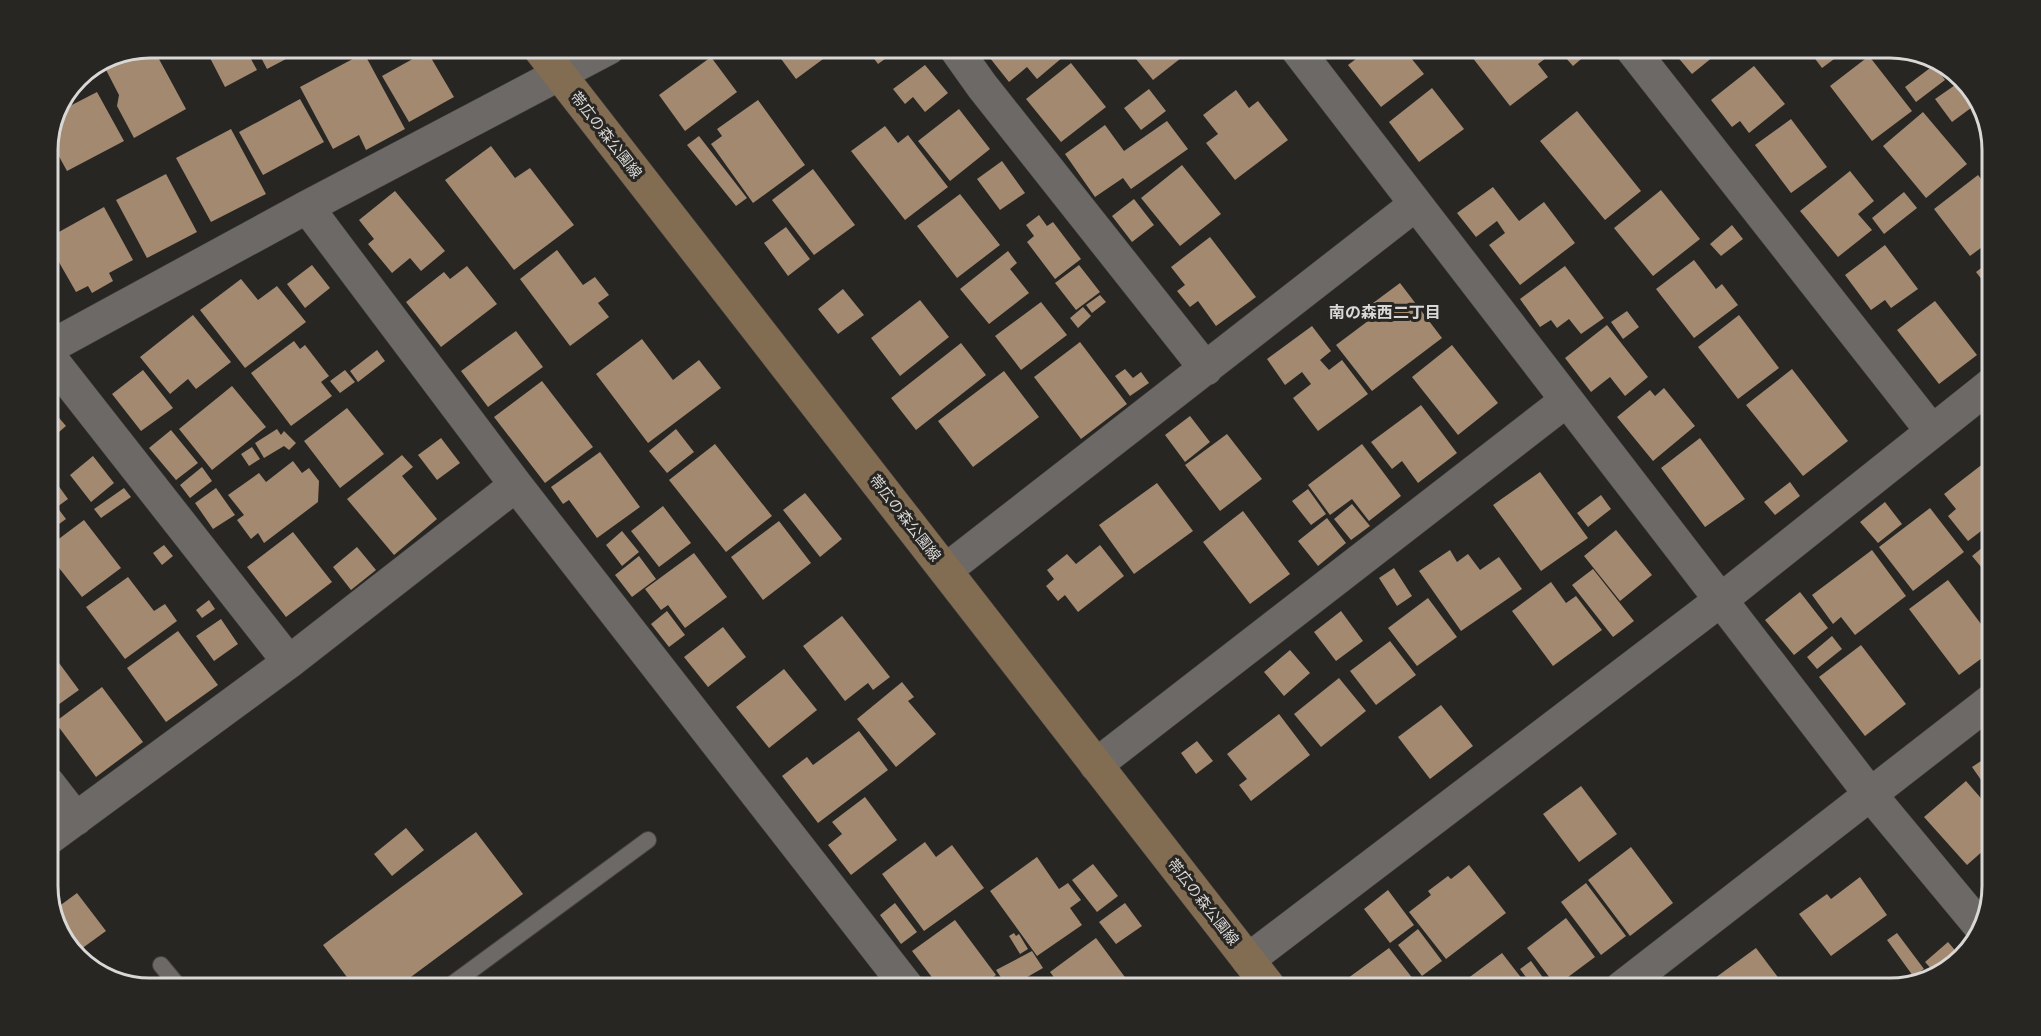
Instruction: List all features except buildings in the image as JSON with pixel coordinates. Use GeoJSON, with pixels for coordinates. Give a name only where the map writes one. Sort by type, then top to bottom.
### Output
{"type":"FeatureCollection","features":[{"type":"Feature","properties":{"kind":"main road","name":"帯広の森公園線"},"geometry":{"type":"LineString","coordinates":[[547,58],[1262,978]]}},
{"type":"Feature","properties":{"kind":"street"},"geometry":{"type":"LineString","coordinates":[[59,342],[306,207],[591,58]]}},
{"type":"Feature","properties":{"kind":"street"},"geometry":{"type":"LineString","coordinates":[[962,58],[1206,369]]}},
{"type":"Feature","properties":{"kind":"street"},"geometry":{"type":"LineString","coordinates":[[1304,58],[1722,598],[1870,794],[1975,920]]}},
{"type":"Feature","properties":{"kind":"street"},"geometry":{"type":"LineString","coordinates":[[1639,58],[1931,430]]}},
{"type":"Feature","properties":{"kind":"street"},"geometry":{"type":"LineString","coordinates":[[945,570],[1416,204]]}},
{"type":"Feature","properties":{"kind":"street"},"geometry":{"type":"LineString","coordinates":[[306,207],[516,485],[900,978]]}},
{"type":"Feature","properties":{"kind":"street"},"geometry":{"type":"LineString","coordinates":[[59,369],[289,662]]}},
{"type":"Feature","properties":{"kind":"street"},"geometry":{"type":"LineString","coordinates":[[1248,960],[1722,598],[1982,391]]}},
{"type":"Feature","properties":{"kind":"street"},"geometry":{"type":"LineString","coordinates":[[1096,765],[1567,400]]}},
{"type":"Feature","properties":{"kind":"street"},"geometry":{"type":"LineString","coordinates":[[59,831],[289,662],[516,485]]}},
{"type":"Feature","properties":{"kind":"street"},"geometry":{"type":"LineString","coordinates":[[1634,978],[1982,707]]}},
{"type":"Feature","properties":{"kind":"street"},"geometry":{"type":"LineString","coordinates":[[59,797],[76,819]]}},
{"type":"Feature","properties":{"kind":"lane"},"geometry":{"type":"LineString","coordinates":[[461,978],[648,840]]}},
{"type":"Feature","properties":{"kind":"lane"},"geometry":{"type":"LineString","coordinates":[[161,964],[172,978]]}},
{"type":"Feature","properties":{"kind":"district","name":"南の森西二丁目"},"geometry":{"type":"Point","coordinates":[1385,312]}}]}
